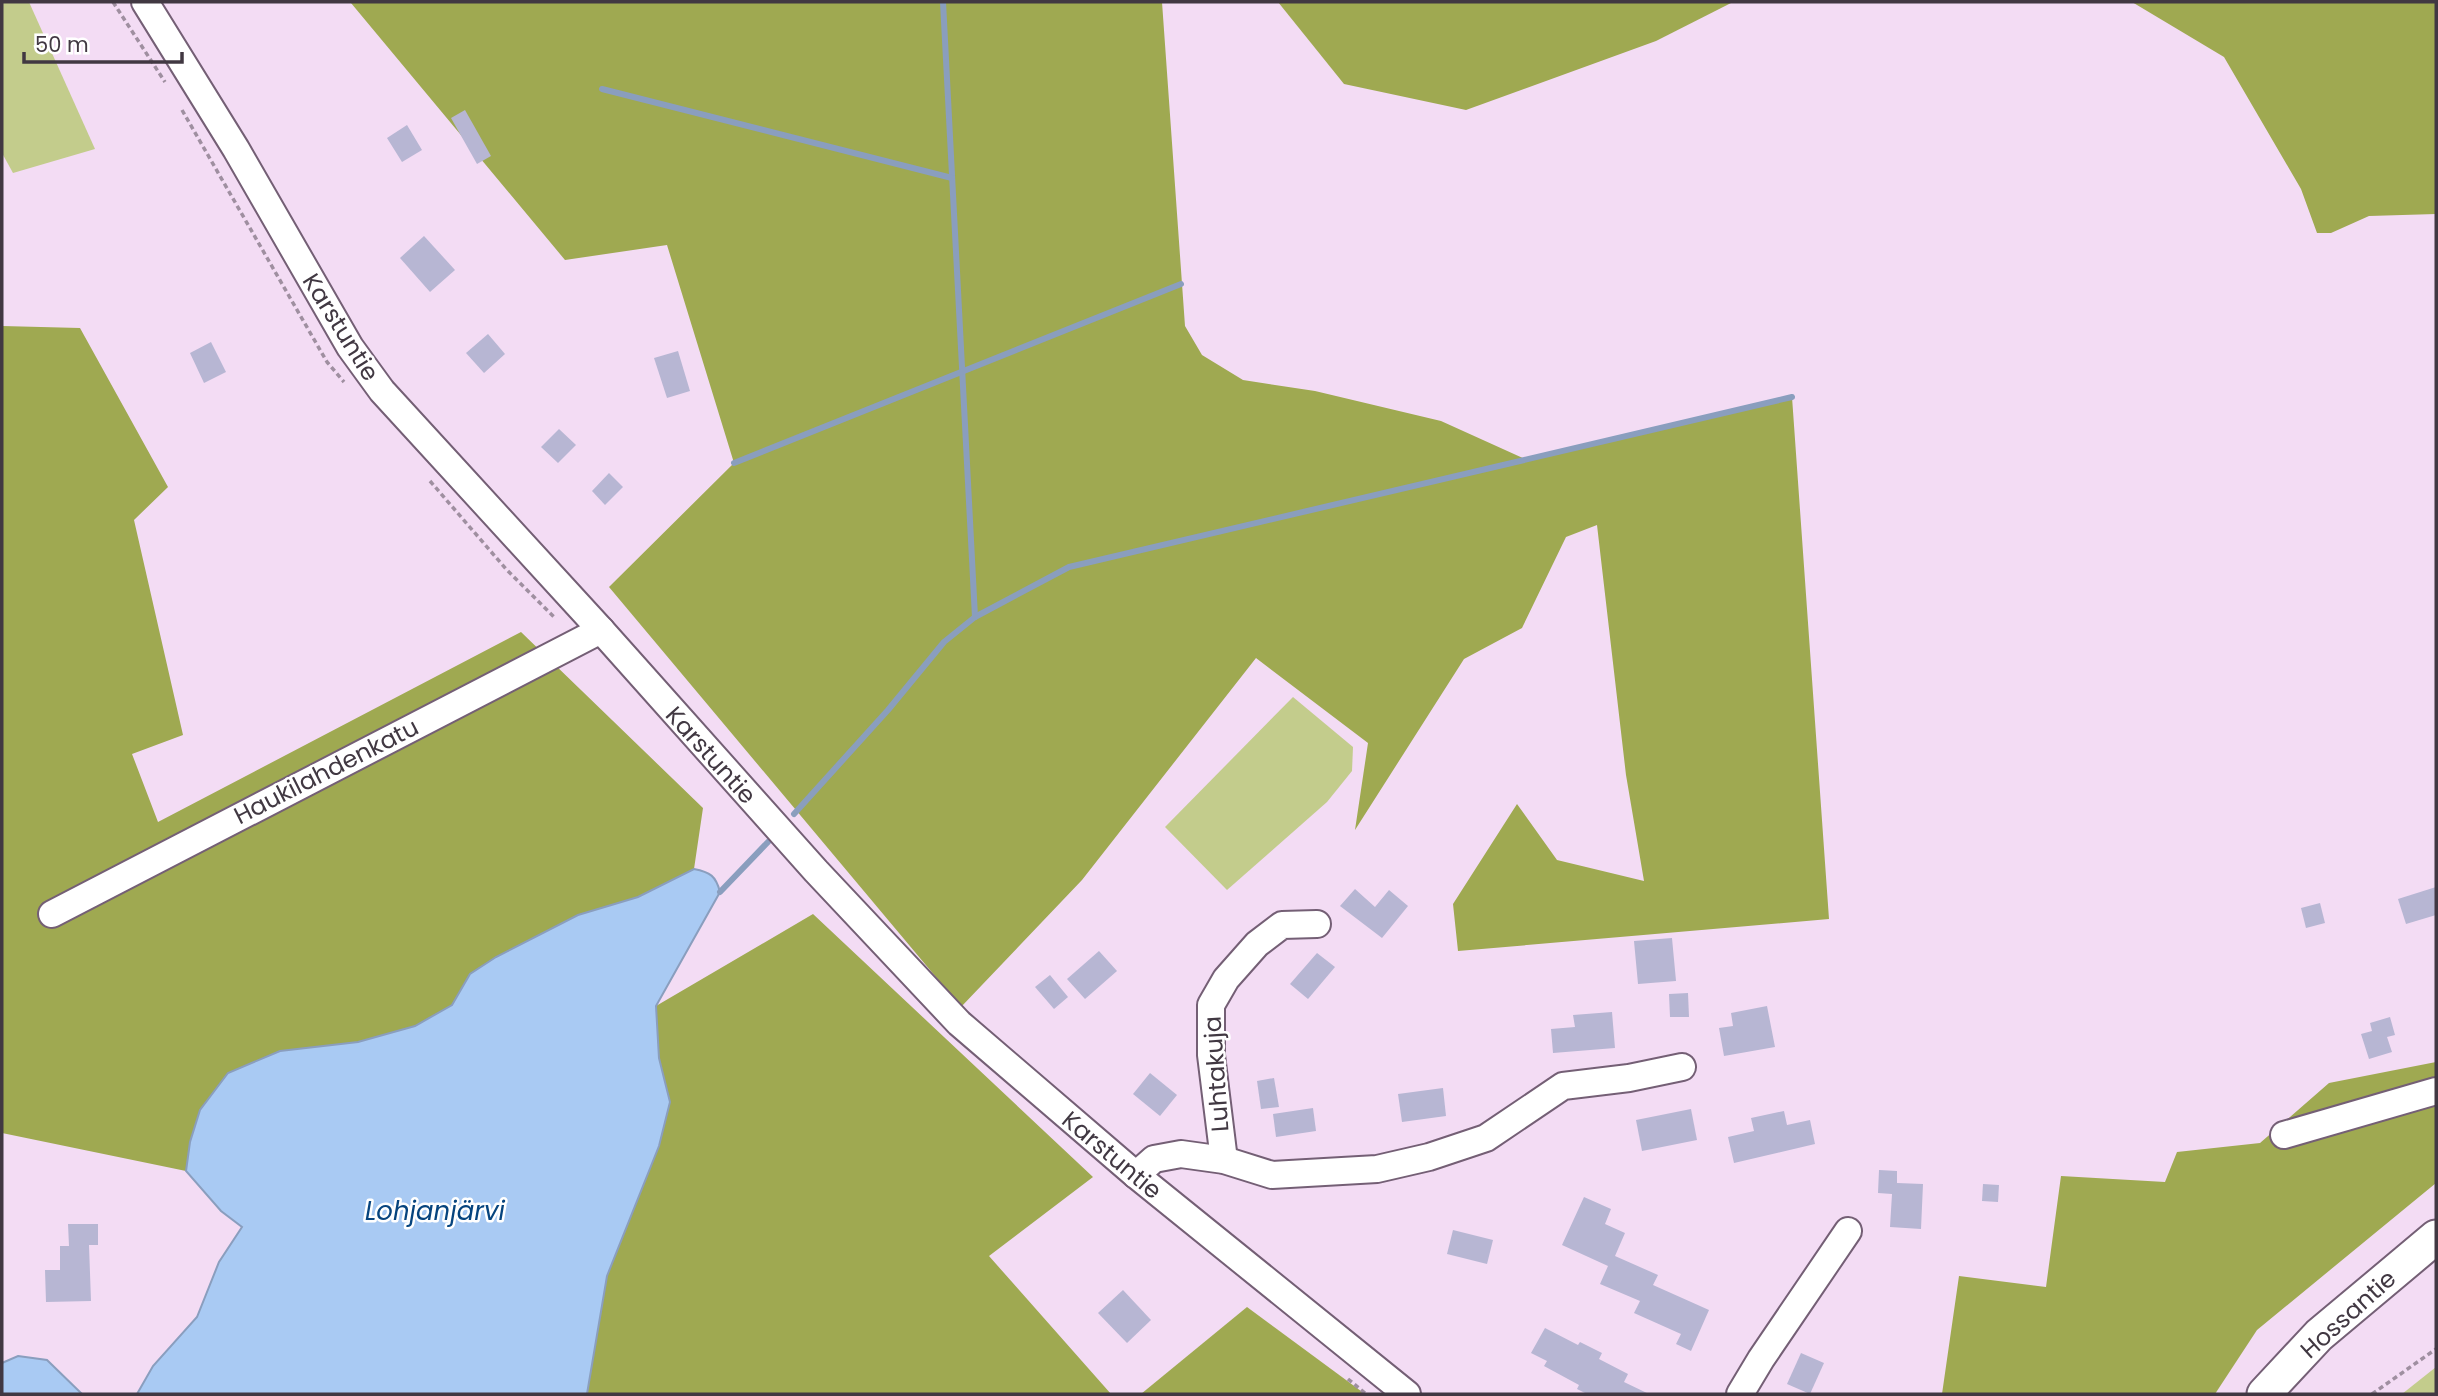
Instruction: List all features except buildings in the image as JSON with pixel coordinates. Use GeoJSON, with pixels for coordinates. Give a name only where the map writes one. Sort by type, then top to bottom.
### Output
{"type":"FeatureCollection","features":[{"type":"Feature","properties":{"kind":"main road","name":"Hossantie"},"geometry":{"type":"LineString","coordinates":[[2264,1394],[2319,1335],[2436,1237]]}},
{"type":"Feature","properties":{"kind":"street","name":"Karstuntie"},"geometry":{"type":"LineString","coordinates":[[145,2],[236,149],[358,358],[382,391],[601,630],[816,871],[959,1023],[1136,1175],[1407,1394]]}},
{"type":"Feature","properties":{"kind":"street","name":"Haukilahdenkatu"},"geometry":{"type":"LineString","coordinates":[[52,914],[601,630]]}},
{"type":"Feature","properties":{"kind":"street","name":"Luhtakuja"},"geometry":{"type":"LineString","coordinates":[[1224,1160],[1212,1055],[1211,1005],[1226,979],[1256,944],[1282,925],[1317,924]]}},
{"type":"Feature","properties":{"kind":"street"},"geometry":{"type":"LineString","coordinates":[[1136,1175],[1154,1160],[1181,1154],[1224,1160],[1272,1175],[1377,1169],[1429,1157],[1486,1138],[1563,1086],[1629,1078],[1682,1067]]}},
{"type":"Feature","properties":{"kind":"street"},"geometry":{"type":"LineString","coordinates":[[2284,1135],[2436,1091]]}},
{"type":"Feature","properties":{"kind":"street"},"geometry":{"type":"LineString","coordinates":[[1740,1394],[1848,1231]]}},
{"type":"Feature","properties":{"kind":"path"},"geometry":{"type":"LineString","coordinates":[[2372,1394],[2436,1349]]}},
{"type":"Feature","properties":{"kind":"green space"},"geometry":{"type":"Polygon","coordinates":[[[2,2],[29,2],[95,149],[13,173],[2,153],[2,2]]]}},
{"type":"Feature","properties":{"kind":"green space"},"geometry":{"type":"Polygon","coordinates":[[[1162,2],[1185,326],[1202,355],[1243,380],[1315,391],[1441,421],[1525,459],[1792,397],[1829,919],[1458,951],[1453,904],[1517,804],[1557,860],[1644,881],[1626,775],[1597,525],[1566,537],[1522,628],[1464,659],[1355,830],[1368,743],[1256,658],[1082,880],[961,1007],[609,587],[734,463],[667,245],[565,260],[351,3],[1162,2]]]}},
{"type":"Feature","properties":{"kind":"green space"},"geometry":{"type":"Polygon","coordinates":[[[1278,2],[1733,2],[1656,41],[1466,110],[1344,84],[1278,2]]]}},
{"type":"Feature","properties":{"kind":"green space"},"geometry":{"type":"Polygon","coordinates":[[[2132,2],[2436,2],[2436,214],[2369,216],[2331,233],[2317,233],[2301,189],[2224,57],[2132,2]]]}},
{"type":"Feature","properties":{"kind":"green space"},"geometry":{"type":"Polygon","coordinates":[[[2,326],[80,328],[168,487],[134,520],[183,735],[132,754],[158,822],[521,632],[703,808],[694,869],[638,897],[578,915],[470,974],[452,1005],[415,1026],[358,1042],[280,1051],[191,1142],[186,1171],[2,1133],[2,326]]]}},
{"type":"Feature","properties":{"kind":"green space"},"geometry":{"type":"Polygon","coordinates":[[[1293,697],[1353,747],[1352,771],[1327,802],[1227,890],[1165,827],[1293,697]]]}},
{"type":"Feature","properties":{"kind":"green space"},"geometry":{"type":"Polygon","coordinates":[[[813,914],[1093,1177],[989,1256],[1111,1394],[587,1394],[607,1276],[659,1146],[670,1102],[659,1058],[656,1006],[813,914]]]}},
{"type":"Feature","properties":{"kind":"green space"},"geometry":{"type":"Polygon","coordinates":[[[2436,1062],[2436,1183],[2257,1330],[2215,1394],[1942,1394],[1959,1276],[2046,1287],[2061,1176],[2165,1182],[2177,1152],[2260,1143],[2329,1083],[2436,1062]]]}},
{"type":"Feature","properties":{"kind":"green space"},"geometry":{"type":"Polygon","coordinates":[[[1247,1307],[1365,1394],[1141,1394],[1247,1307]]]}},
{"type":"Feature","properties":{"kind":"green space"},"geometry":{"type":"Polygon","coordinates":[[[2436,1367],[2436,1394],[2402,1394],[2436,1367]]]}},
{"type":"Feature","properties":{"kind":"water","name":"Lohjanjärvi"},"geometry":{"type":"Polygon","coordinates":[[[694,869],[712,876],[720,892],[656,1006],[659,1058],[670,1102],[659,1146],[607,1276],[587,1394],[137,1394],[153,1366],[197,1317],[219,1262],[242,1227],[221,1211],[186,1171],[190,1142],[200,1110],[228,1073],[280,1051],[358,1042],[415,1026],[452,1005],[470,974],[496,957],[578,915],[638,897],[694,869]]]}},
{"type":"Feature","properties":{"kind":"water"},"geometry":{"type":"Polygon","coordinates":[[[18,1356],[47,1360],[82,1394],[2,1394],[2,1363],[18,1356]]]}},
{"type":"Feature","properties":{"kind":"waterway"},"geometry":{"type":"LineString","coordinates":[[943,2],[975,617]]}},
{"type":"Feature","properties":{"kind":"waterway"},"geometry":{"type":"LineString","coordinates":[[602,89],[952,178]]}},
{"type":"Feature","properties":{"kind":"waterway"},"geometry":{"type":"LineString","coordinates":[[734,463],[1181,284]]}},
{"type":"Feature","properties":{"kind":"waterway"},"geometry":{"type":"LineString","coordinates":[[794,814],[888,710],[944,642],[975,617],[1069,567],[1792,397]]}},
{"type":"Feature","properties":{"kind":"waterway"},"geometry":{"type":"LineString","coordinates":[[720,892],[768,842]]}}]}
